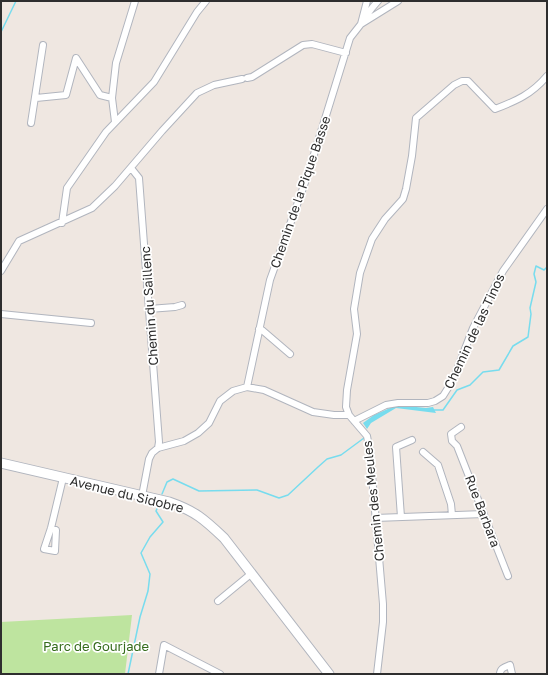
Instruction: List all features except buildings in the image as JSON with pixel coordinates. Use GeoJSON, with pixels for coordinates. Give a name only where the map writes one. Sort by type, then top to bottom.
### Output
{"type":"FeatureCollection","features":[{"type":"Feature","properties":{"kind":"main road","name":"Avenue du Sidobre"},"geometry":{"type":"LineString","coordinates":[[1,464],[168,502],[188,509],[206,521],[224,538],[329,674]]}},
{"type":"Feature","properties":{"kind":"street"},"geometry":{"type":"LineString","coordinates":[[115,122],[112,98],[116,63],[135,1]]}},
{"type":"Feature","properties":{"kind":"street"},"geometry":{"type":"LineString","coordinates":[[62,222],[67,188],[115,122],[154,82],[197,12],[206,1]]}},
{"type":"Feature","properties":{"kind":"street","name":"Chemin de la Pique Basse"},"geometry":{"type":"LineString","coordinates":[[247,387],[270,280],[307,176],[350,38],[362,24],[367,1]]}},
{"type":"Feature","properties":{"kind":"street"},"geometry":{"type":"LineString","coordinates":[[362,24],[378,1]]}},
{"type":"Feature","properties":{"kind":"street"},"geometry":{"type":"LineString","coordinates":[[362,24],[398,1]]}},
{"type":"Feature","properties":{"kind":"street"},"geometry":{"type":"LineString","coordinates":[[1,271],[19,241],[92,208],[115,186],[162,130],[197,93],[214,85],[252,76],[303,45],[312,44],[346,53]]}},
{"type":"Feature","properties":{"kind":"street"},"geometry":{"type":"LineString","coordinates":[[31,123],[43,45]]}},
{"type":"Feature","properties":{"kind":"street"},"geometry":{"type":"LineString","coordinates":[[36,98],[66,95],[76,58],[100,95],[112,98]]}},
{"type":"Feature","properties":{"kind":"street"},"geometry":{"type":"LineString","coordinates":[[142,496],[148,459],[152,453],[158,448],[184,441],[198,433],[209,423],[220,401],[233,391],[247,387],[264,390],[313,412],[334,415],[349,414],[346,408],[347,390],[357,334],[354,309],[360,272],[372,239],[385,219],[403,199],[405,194],[412,156],[416,118],[454,85],[462,81],[468,81],[495,109],[518,100],[541,83],[547,76]]}},
{"type":"Feature","properties":{"kind":"street","name":"Chemin du Saillenc"},"geometry":{"type":"LineString","coordinates":[[131,168],[139,178],[159,442],[158,448]]}},
{"type":"Feature","properties":{"kind":"street","name":"Chemin de las Tinos"},"geometry":{"type":"LineString","coordinates":[[354,421],[386,406],[398,403],[428,403],[438,400],[443,396],[454,380],[473,328],[502,271],[547,209]]}},
{"type":"Feature","properties":{"kind":"street"},"geometry":{"type":"LineString","coordinates":[[149,309],[182,305]]}},
{"type":"Feature","properties":{"kind":"street"},"geometry":{"type":"LineString","coordinates":[[1,314],[91,322]]}},
{"type":"Feature","properties":{"kind":"street"},"geometry":{"type":"LineString","coordinates":[[259,329],[290,354]]}},
{"type":"Feature","properties":{"kind":"street","name":"Chemin des Meules"},"geometry":{"type":"LineString","coordinates":[[349,414],[367,436],[370,452],[383,604],[383,622],[377,674]]}},
{"type":"Feature","properties":{"kind":"street","name":"Rue Barbara"},"geometry":{"type":"LineString","coordinates":[[461,427],[451,434],[452,441],[457,446],[508,576]]}},
{"type":"Feature","properties":{"kind":"street"},"geometry":{"type":"LineString","coordinates":[[401,517],[396,447],[412,440]]}},
{"type":"Feature","properties":{"kind":"street"},"geometry":{"type":"LineString","coordinates":[[423,452],[438,465],[451,504],[452,515]]}},
{"type":"Feature","properties":{"kind":"street"},"geometry":{"type":"LineString","coordinates":[[51,528],[63,478]]}},
{"type":"Feature","properties":{"kind":"street"},"geometry":{"type":"LineString","coordinates":[[375,518],[484,514]]}},
{"type":"Feature","properties":{"kind":"street"},"geometry":{"type":"LineString","coordinates":[[218,601],[252,573]]}},
{"type":"Feature","properties":{"kind":"street"},"geometry":{"type":"LineString","coordinates":[[159,674],[164,646],[220,674]]}},
{"type":"Feature","properties":{"kind":"street"},"geometry":{"type":"LineString","coordinates":[[500,674],[500,671],[504,667],[510,665],[512,674]]}},
{"type":"Feature","properties":{"kind":"green space","name":"Parc de Gourjade"},"geometry":{"type":"Polygon","coordinates":[[[132,615],[125,674],[1,674],[1,622],[132,615]]]}},
{"type":"Feature","properties":{"kind":"water"},"geometry":{"type":"Polygon","coordinates":[[[397,405],[426,408],[433,407],[436,413],[396,408],[371,423],[367,429],[363,423],[374,415],[397,405]]]}},
{"type":"Feature","properties":{"kind":"waterway"},"geometry":{"type":"LineString","coordinates":[[1,32],[16,1]]}},
{"type":"Feature","properties":{"kind":"waterway"},"geometry":{"type":"LineString","coordinates":[[433,410],[443,410],[457,390],[470,385],[483,372],[499,370],[513,346],[528,337],[531,314],[530,308],[536,282],[534,274],[536,266],[544,270],[547,267]]}},
{"type":"Feature","properties":{"kind":"waterway"},"geometry":{"type":"LineString","coordinates":[[162,494],[167,482],[173,479],[199,491],[257,490],[279,498],[288,495],[327,459],[341,455],[364,438]]}},
{"type":"Feature","properties":{"kind":"waterway"},"geometry":{"type":"LineString","coordinates":[[128,674],[140,617],[148,591],[150,574],[141,553],[150,537],[163,522],[156,511],[159,504]]}}]}
